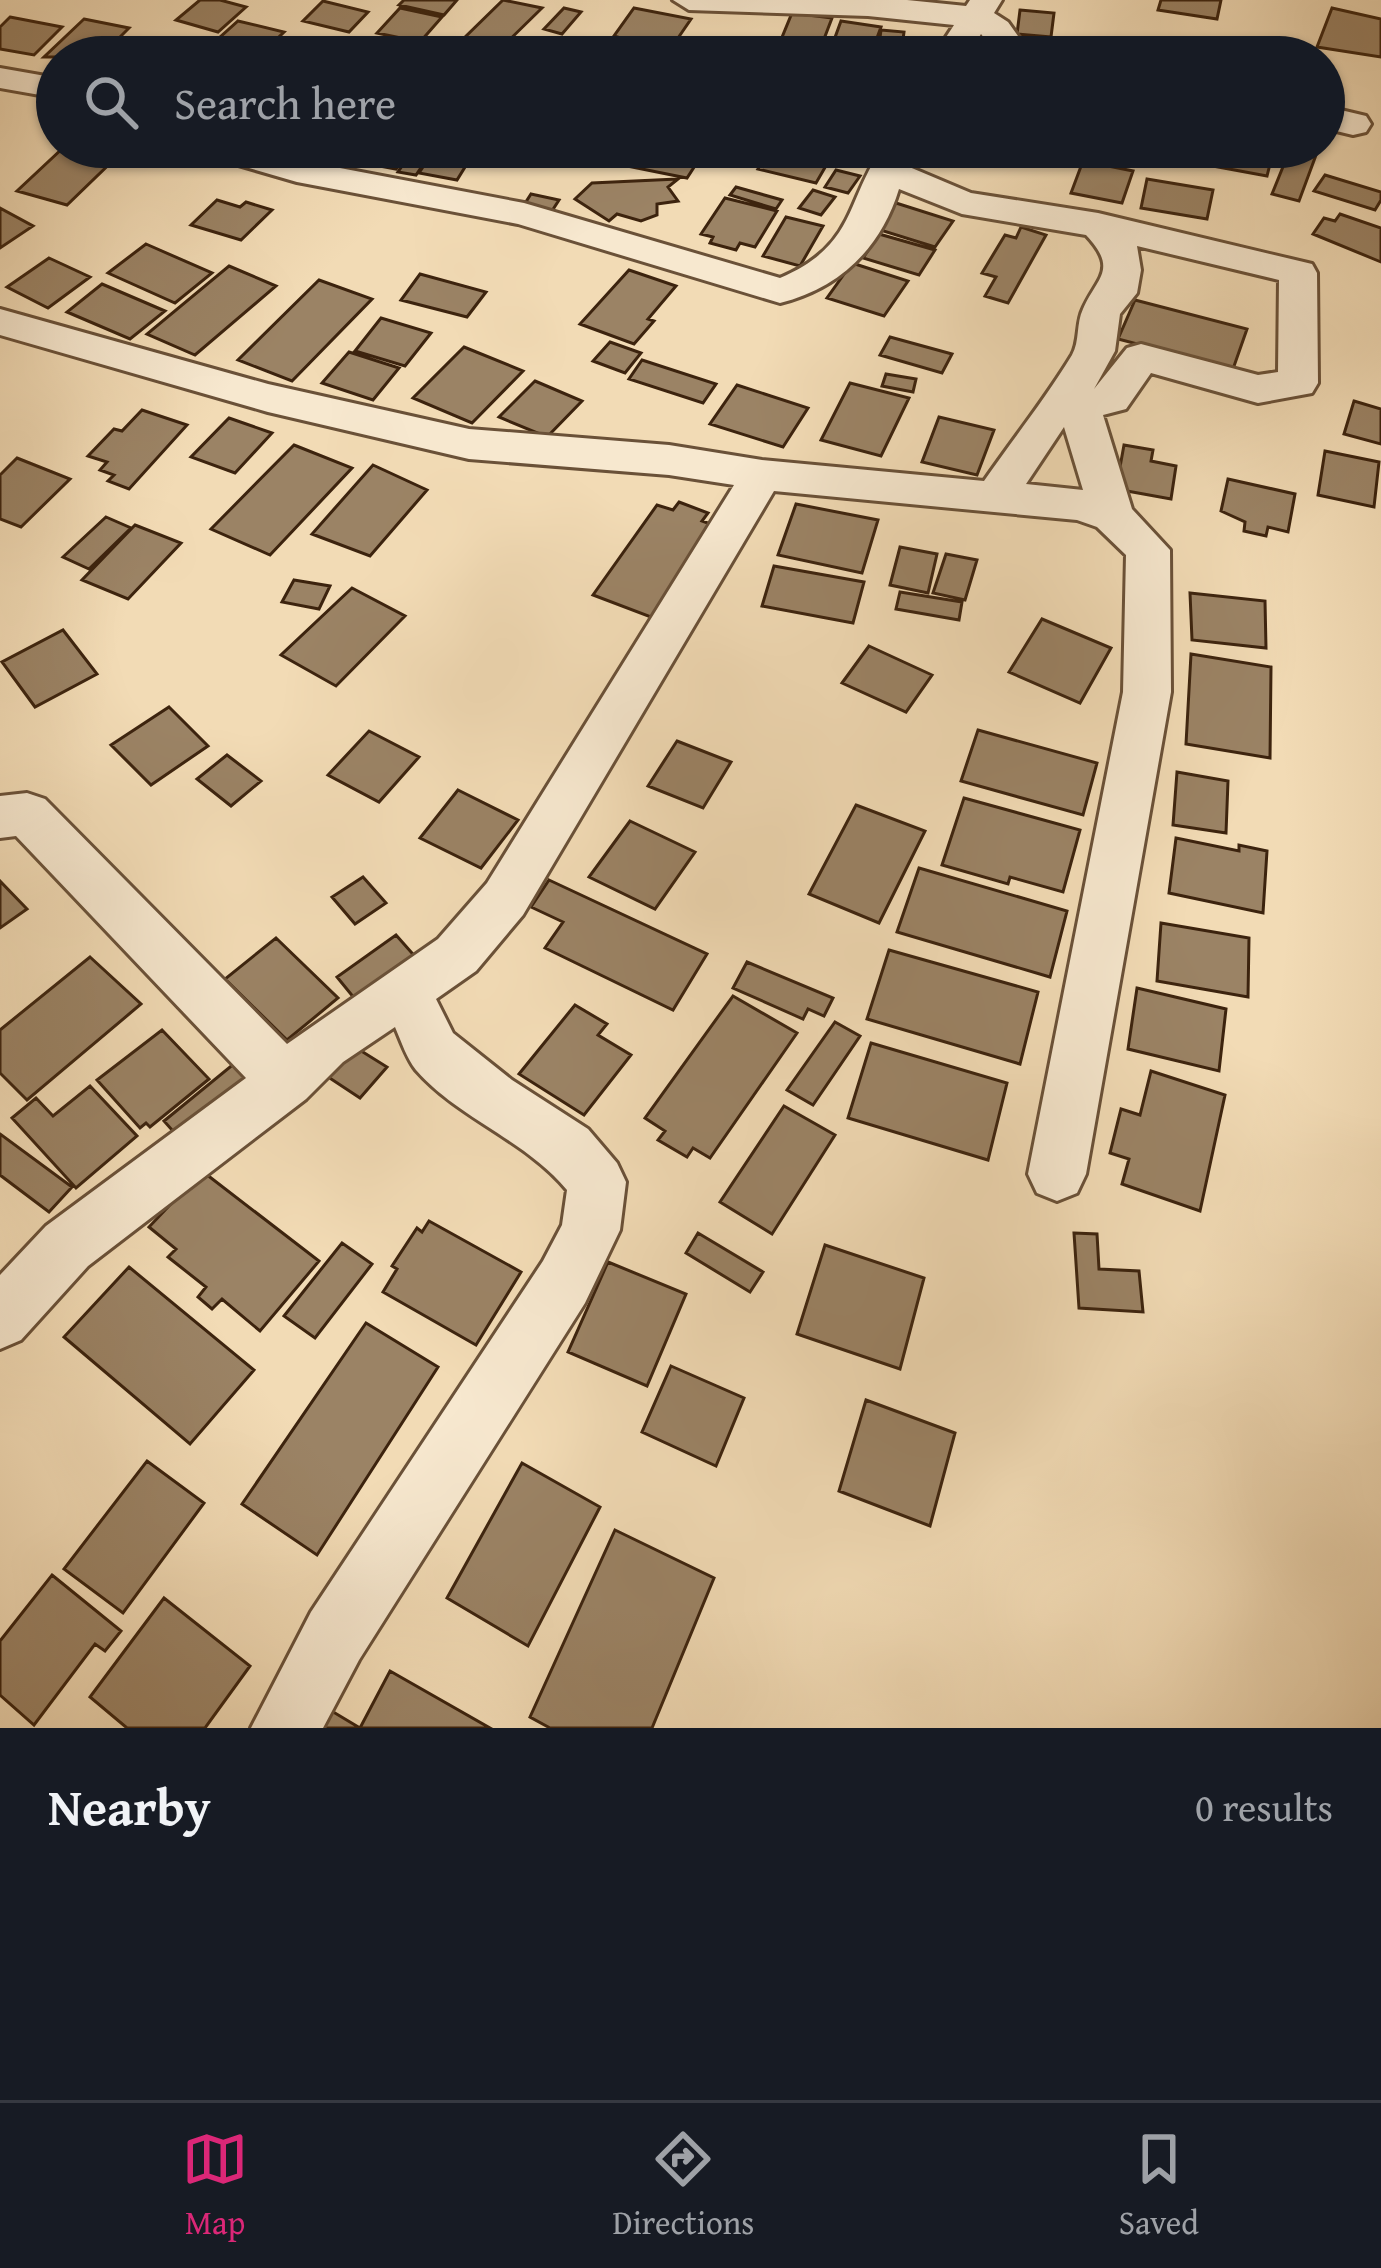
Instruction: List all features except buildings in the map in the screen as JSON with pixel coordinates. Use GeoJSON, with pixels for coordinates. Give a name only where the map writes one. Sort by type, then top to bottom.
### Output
{"type":"FeatureCollection","features":[{"type":"Feature","properties":{"kind":"street"},"geometry":{"type":"LineString","coordinates":[[689,0],[981,8]]}},
{"type":"Feature","properties":{"kind":"street"},"geometry":{"type":"LineString","coordinates":[[963,36],[981,8]]}},
{"type":"Feature","properties":{"kind":"street"},"geometry":{"type":"LineString","coordinates":[[981,8],[1001,36]]}},
{"type":"Feature","properties":{"kind":"street"},"geometry":{"type":"LineString","coordinates":[[0,78],[36,84]]}},
{"type":"Feature","properties":{"kind":"street"},"geometry":{"type":"LineString","coordinates":[[287,168],[524,214],[779,291],[804,286],[836,260],[871,216],[888,168]]}},
{"type":"Feature","properties":{"kind":"street"},"geometry":{"type":"LineString","coordinates":[[908,168],[962,203],[1098,225],[1298,273],[1298,383],[1258,389],[1142,357],[1112,399],[1071,402]]}},
{"type":"Feature","properties":{"kind":"street"},"geometry":{"type":"LineString","coordinates":[[996,496],[1071,402],[1095,351],[1101,311],[1118,293],[1122,270],[1118,246],[1098,225]]}},
{"type":"Feature","properties":{"kind":"street"},"geometry":{"type":"LineString","coordinates":[[0,322],[268,398],[470,444],[669,460],[763,476],[1081,505],[1112,516],[1148,550],[1147,692],[1057,1174]]}},
{"type":"Feature","properties":{"kind":"street"},"geometry":{"type":"LineString","coordinates":[[1071,402],[1112,516]]}},
{"type":"Feature","properties":{"kind":"street"},"geometry":{"type":"LineString","coordinates":[[0,1319],[68,1246],[286,1081],[324,1046],[457,955],[505,899],[763,476]]}},
{"type":"Feature","properties":{"kind":"street"},"geometry":{"type":"LineString","coordinates":[[0,817],[28,814],[286,1081]]}},
{"type":"Feature","properties":{"kind":"street"},"geometry":{"type":"LineString","coordinates":[[286,1728],[335,1636],[564,1282],[591,1229],[597,1182],[568,1148],[492,1098],[434,1051],[405,992]]}}]}
